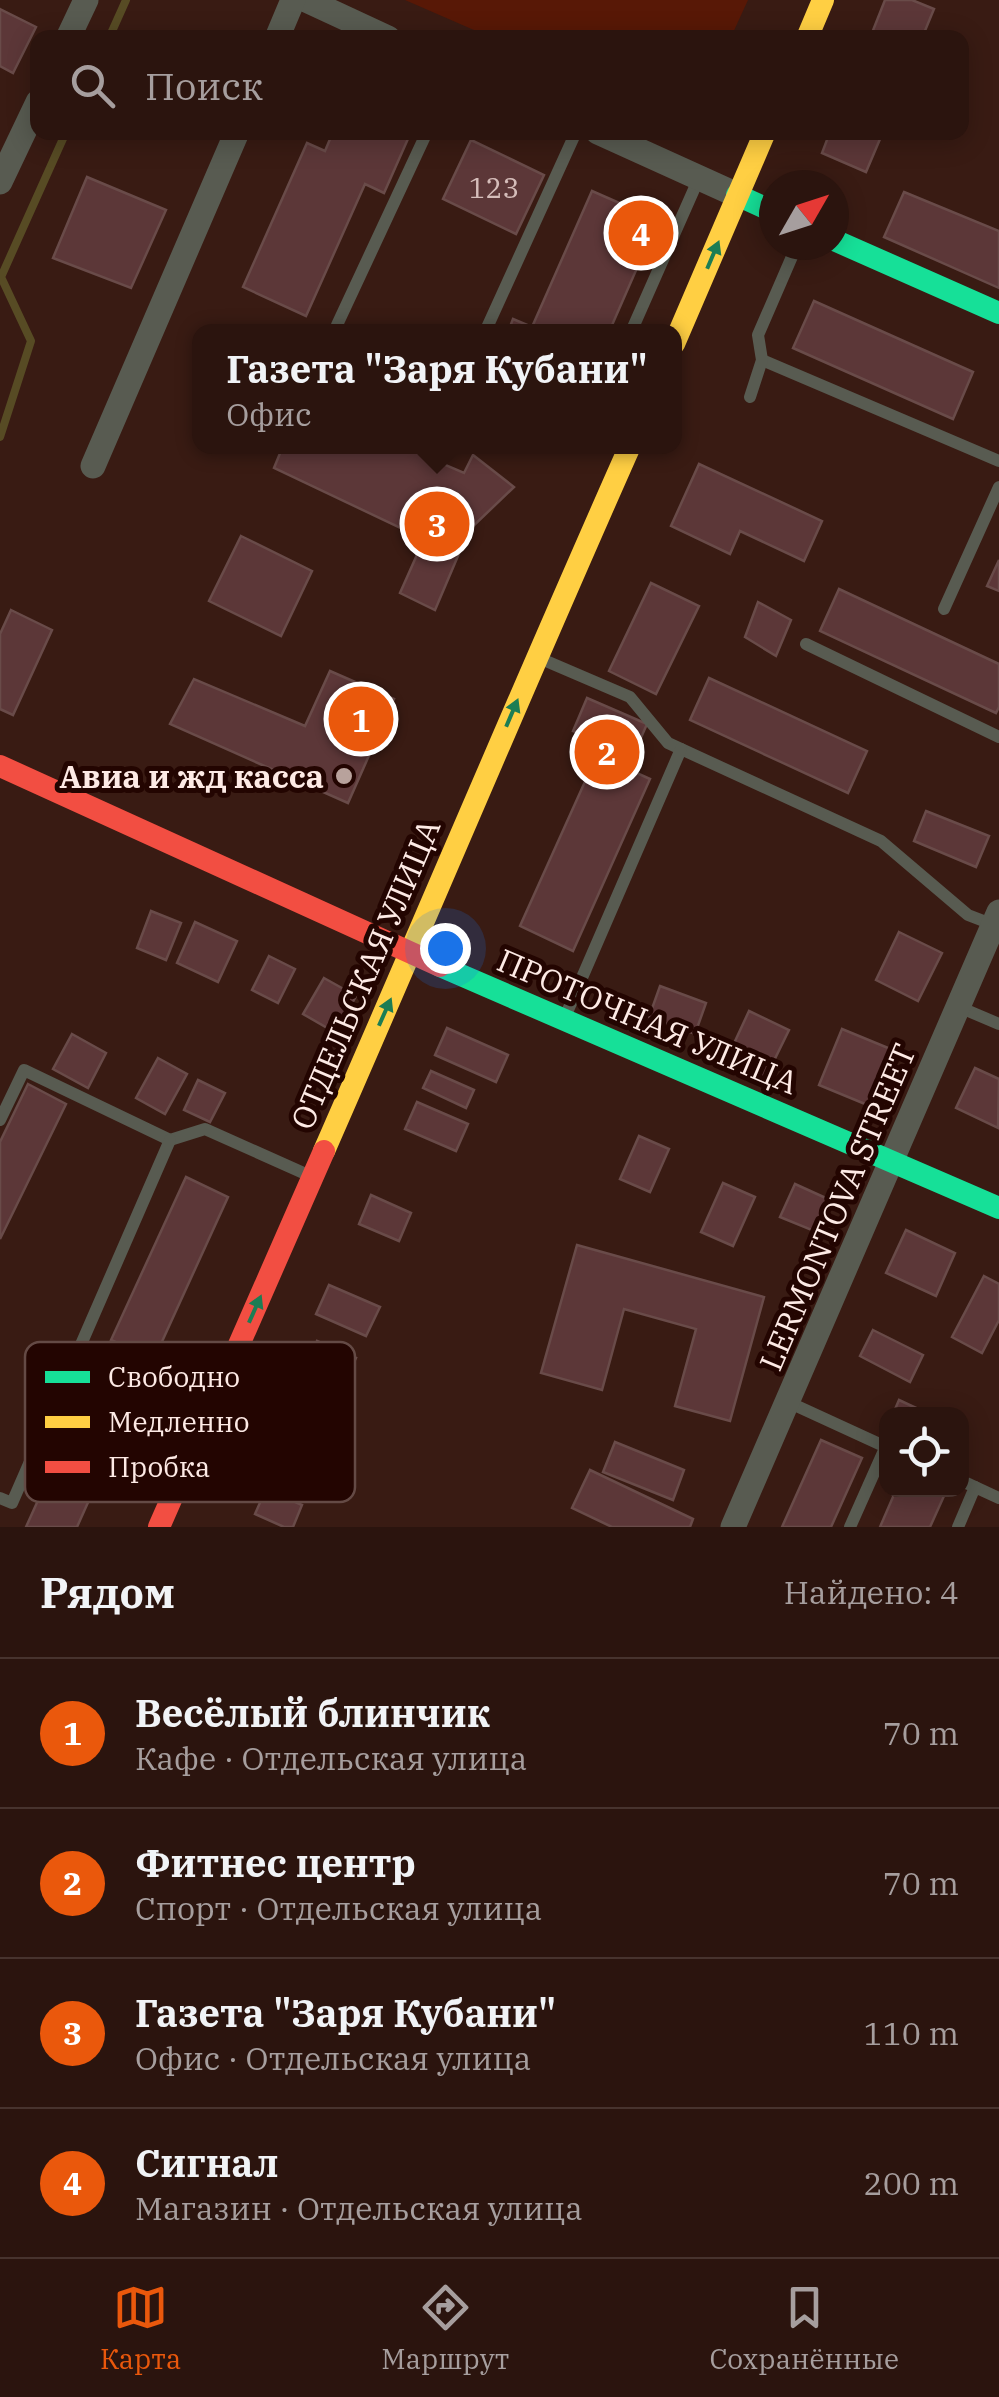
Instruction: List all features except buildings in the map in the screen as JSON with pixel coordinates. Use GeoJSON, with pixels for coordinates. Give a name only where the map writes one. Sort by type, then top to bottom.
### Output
{"type":"FeatureCollection","features":[{"type":"Feature","properties":{"kind":"street"},"geometry":{"type":"LineString","coordinates":[[72,30],[86,0]]}},
{"type":"Feature","properties":{"kind":"street"},"geometry":{"type":"LineString","coordinates":[[281,30],[294,0]]}},
{"type":"Feature","properties":{"kind":"street"},"geometry":{"type":"LineString","coordinates":[[306,0],[371,30]]}},
{"type":"Feature","properties":{"kind":"street"},"geometry":{"type":"LineString","coordinates":[[810,30],[823,0]]}},
{"type":"Feature","properties":{"kind":"street"},"geometry":{"type":"LineString","coordinates":[[0,182],[30,119]]}},
{"type":"Feature","properties":{"kind":"street"},"geometry":{"type":"LineString","coordinates":[[94,466],[233,140]]}},
{"type":"Feature","properties":{"kind":"street"},"geometry":{"type":"LineString","coordinates":[[615,140],[759,206]]}},
{"type":"Feature","properties":{"kind":"street"},"geometry":{"type":"LineString","coordinates":[[682,325],[762,140]]}},
{"type":"Feature","properties":{"kind":"street"},"geometry":{"type":"LineString","coordinates":[[849,247],[999,313]]}},
{"type":"Feature","properties":{"kind":"street","name":"ОТДЕЛЬСКАЯ УЛИЦА"},"geometry":{"type":"LineString","coordinates":[[241,1342],[626,454]]}},
{"type":"Feature","properties":{"kind":"street","name":"ПРОТОЧНАЯ УЛИЦА"},"geometry":{"type":"LineString","coordinates":[[0,766],[411,953],[999,1208]]}},
{"type":"Feature","properties":{"kind":"street","name":"LERMONTOVA STREET"},"geometry":{"type":"LineString","coordinates":[[732,1527],[996,918]]}},
{"type":"Feature","properties":{"kind":"street","name":"ОТДЕЛЬСКАЯ УЛИЦА"},"geometry":{"type":"LineString","coordinates":[[160,1527],[171,1502]]}},
{"type":"Feature","properties":{"kind":"lane"},"geometry":{"type":"LineString","coordinates":[[336,324],[423,140]]}},
{"type":"Feature","properties":{"kind":"lane"},"geometry":{"type":"LineString","coordinates":[[488,324],[572,140]]}},
{"type":"Feature","properties":{"kind":"lane"},"geometry":{"type":"LineString","coordinates":[[634,324],[698,178]]}},
{"type":"Feature","properties":{"kind":"lane"},"geometry":{"type":"LineString","coordinates":[[750,397],[762,360],[758,335],[790,260]]}},
{"type":"Feature","properties":{"kind":"lane"},"geometry":{"type":"LineString","coordinates":[[762,360],[999,461]]}},
{"type":"Feature","properties":{"kind":"lane"},"geometry":{"type":"LineString","coordinates":[[944,609],[999,486]]}},
{"type":"Feature","properties":{"kind":"lane"},"geometry":{"type":"LineString","coordinates":[[806,644],[999,737]]}},
{"type":"Feature","properties":{"kind":"lane"},"geometry":{"type":"LineString","coordinates":[[536,657],[630,698],[668,743],[880,841],[968,915],[996,918]]}},
{"type":"Feature","properties":{"kind":"lane"},"geometry":{"type":"LineString","coordinates":[[563,1020],[681,748]]}},
{"type":"Feature","properties":{"kind":"lane"},"geometry":{"type":"LineString","coordinates":[[959,1007],[999,1024]]}},
{"type":"Feature","properties":{"kind":"lane"},"geometry":{"type":"LineString","coordinates":[[0,1120],[24,1070],[170,1140],[204,1129],[313,1177]]}},
{"type":"Feature","properties":{"kind":"lane"},"geometry":{"type":"LineString","coordinates":[[82,1342],[170,1140]]}},
{"type":"Feature","properties":{"kind":"lane"},"geometry":{"type":"LineString","coordinates":[[788,1402],[879,1444]]}},
{"type":"Feature","properties":{"kind":"lane"},"geometry":{"type":"LineString","coordinates":[[850,1527],[879,1463]]}},
{"type":"Feature","properties":{"kind":"lane"},"geometry":{"type":"LineString","coordinates":[[0,1498],[12,1503],[25,1473]]}},
{"type":"Feature","properties":{"kind":"lane"},"geometry":{"type":"LineString","coordinates":[[969,1484],[999,1498]]}},
{"type":"Feature","properties":{"kind":"lane"},"geometry":{"type":"LineString","coordinates":[[958,1527],[976,1488]]}},
{"type":"Feature","properties":{"kind":"shaded area"},"geometry":{"type":"Polygon","coordinates":[[[405,0],[748,0],[734,30],[474,30],[405,0]]]}},
{"type":"Feature","properties":{"kind":"waterway"},"geometry":{"type":"LineString","coordinates":[[113,30],[126,0]]}},
{"type":"Feature","properties":{"kind":"waterway"},"geometry":{"type":"LineString","coordinates":[[0,437],[31,341],[1,277],[62,140]]}},
{"type":"Feature","properties":{"kind":"traffic: fast"},"geometry":{"type":"LineString","coordinates":[[737,195],[759,205]]}},
{"type":"Feature","properties":{"kind":"traffic: fast"},"geometry":{"type":"LineString","coordinates":[[849,247],[999,313]]}},
{"type":"Feature","properties":{"kind":"traffic: fast"},"geometry":{"type":"LineString","coordinates":[[440,966],[999,1208]]}},
{"type":"Feature","properties":{"kind":"traffic: slow"},"geometry":{"type":"LineString","coordinates":[[810,30],[823,0]]}},
{"type":"Feature","properties":{"kind":"traffic: slow"},"geometry":{"type":"LineString","coordinates":[[682,325],[762,140]]}},
{"type":"Feature","properties":{"kind":"traffic: slow"},"geometry":{"type":"LineString","coordinates":[[324,1151],[626,454]]}},
{"type":"Feature","properties":{"kind":"traffic: jam"},"geometry":{"type":"LineString","coordinates":[[0,766],[440,966]]}},
{"type":"Feature","properties":{"kind":"traffic: jam"},"geometry":{"type":"LineString","coordinates":[[240,1342],[324,1151]]}},
{"type":"Feature","properties":{"kind":"traffic: jam"},"geometry":{"type":"LineString","coordinates":[[159,1527],[170,1502]]}},
{"type":"Feature","properties":{"kind":"place","name":"Сигнал"},"geometry":{"type":"Point","coordinates":[641,233]}},
{"type":"Feature","properties":{"kind":"place","name":"Газета \"Заря Кубани\""},"geometry":{"type":"Point","coordinates":[437,524]}},
{"type":"Feature","properties":{"kind":"place","name":"Весёлый блинчик"},"geometry":{"type":"Point","coordinates":[361,719]}},
{"type":"Feature","properties":{"kind":"place","name":"Фитнес центр"},"geometry":{"type":"Point","coordinates":[607,752]}},
{"type":"Feature","properties":{"kind":"place","name":"Авиа и жд касса"},"geometry":{"type":"Point","coordinates":[344,776]}}]}
